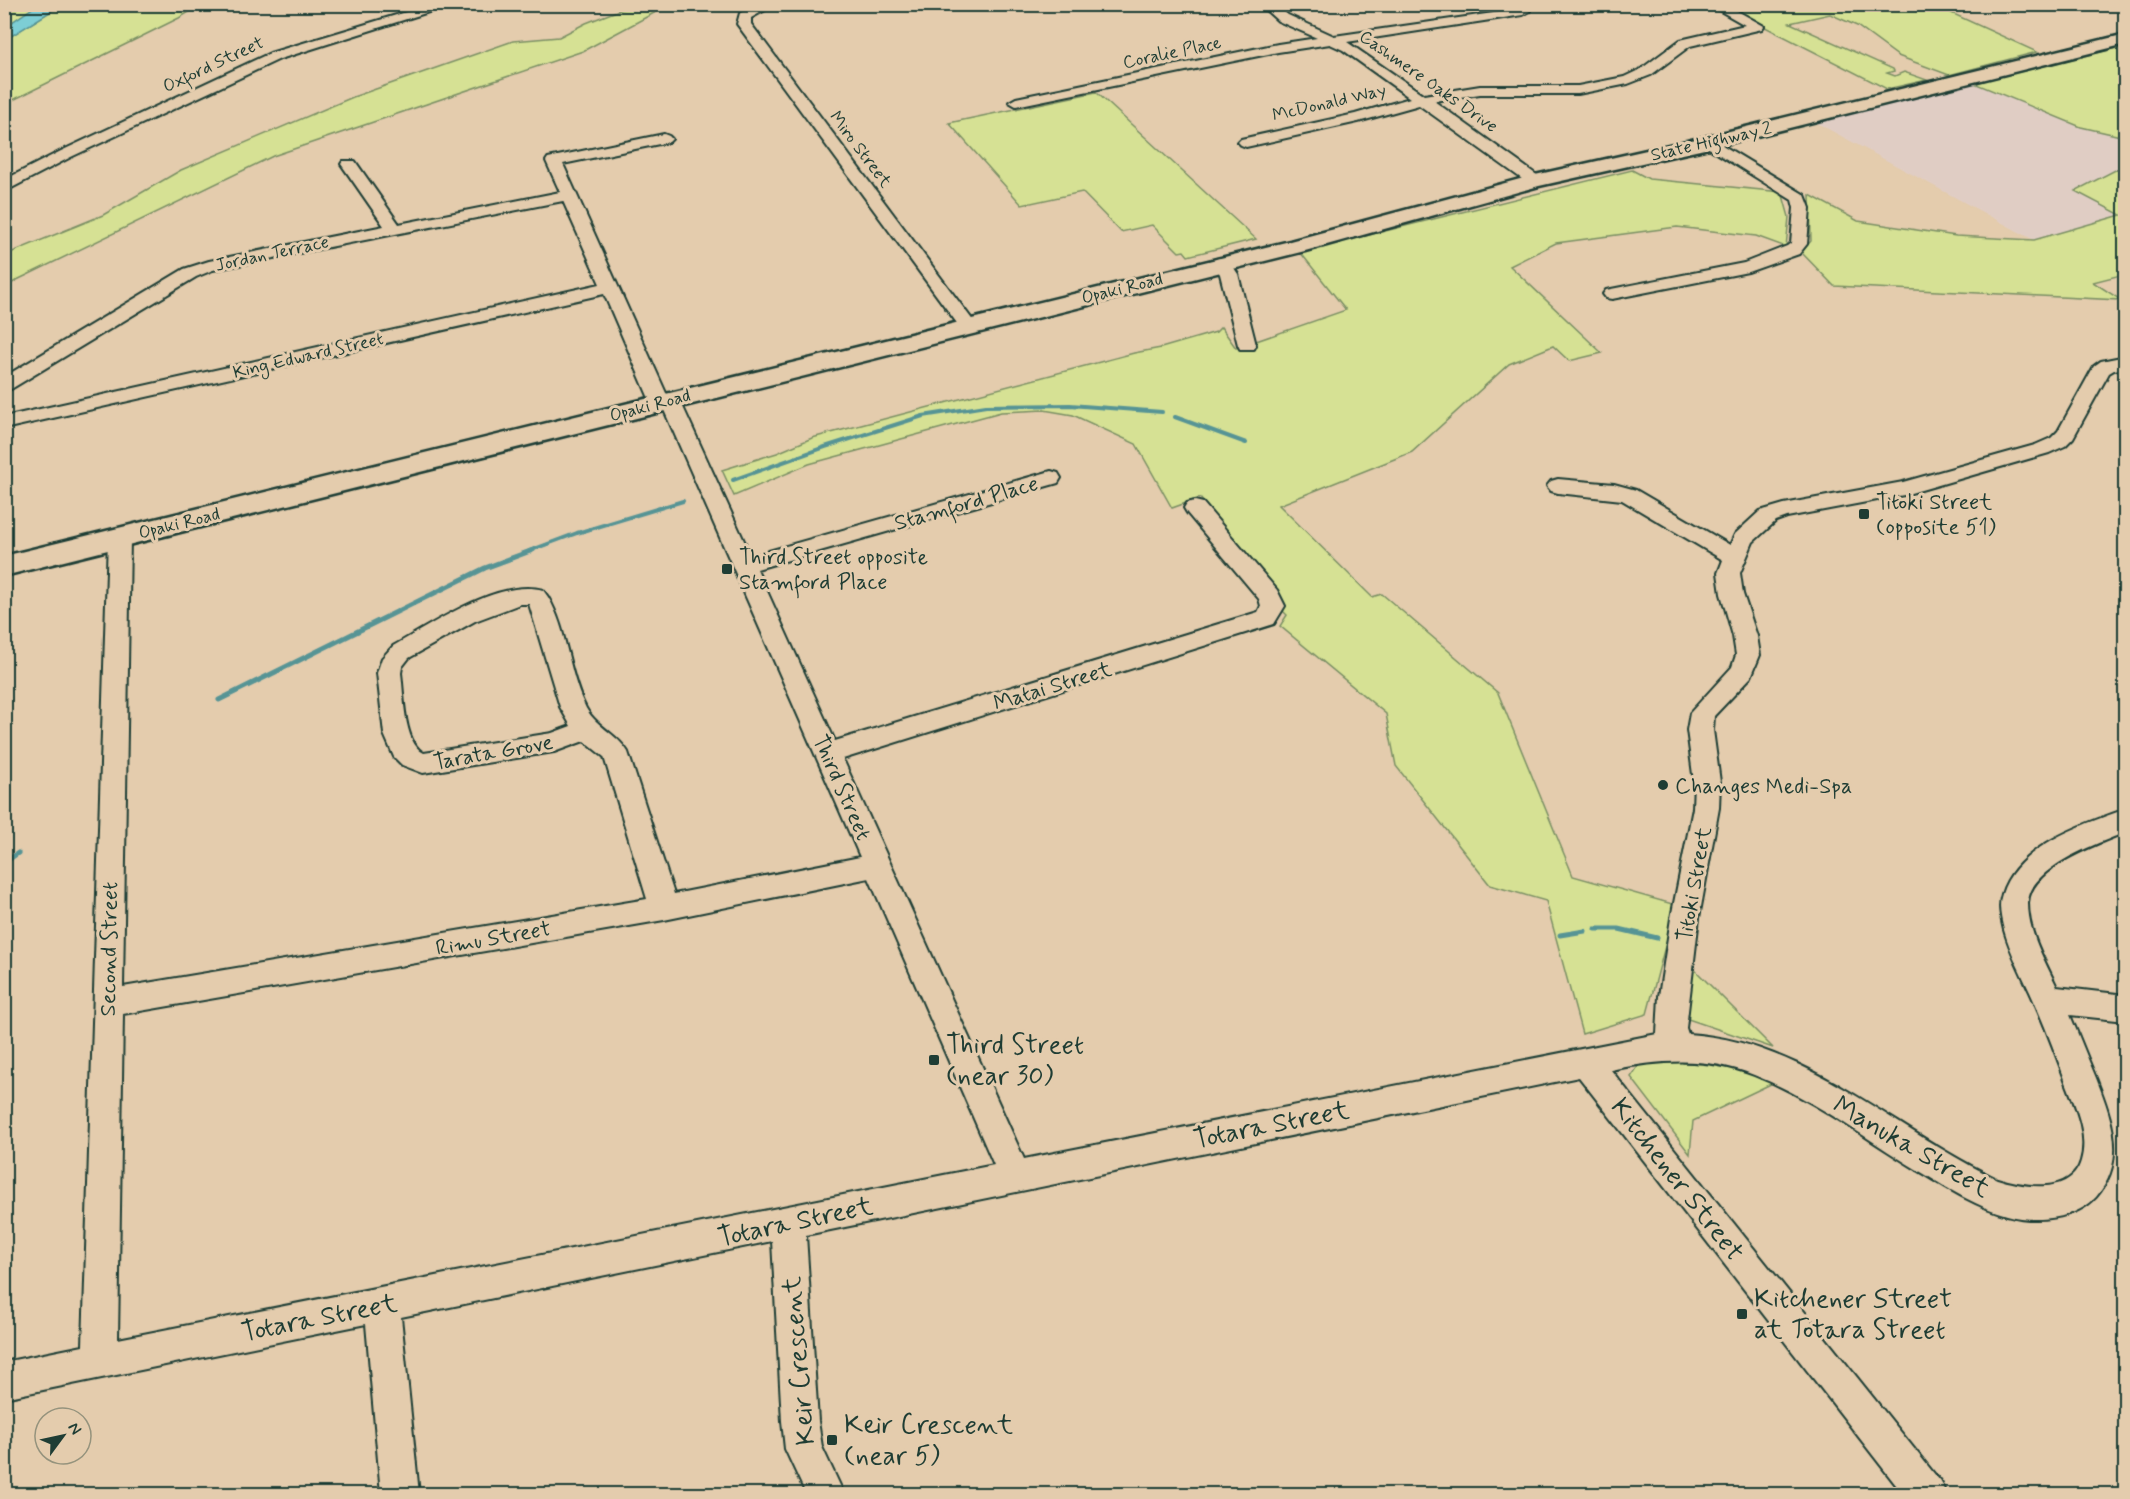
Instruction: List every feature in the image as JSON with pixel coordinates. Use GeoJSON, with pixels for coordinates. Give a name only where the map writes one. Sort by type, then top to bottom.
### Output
{"type":"FeatureCollection","features":[{"type":"Feature","properties":{"kind":"highway","name":"State Highway 2"},"geometry":{"type":"LineString","coordinates":[[1297,246],[1535,181],[1709,142],[2126,39]]}},
{"type":"Feature","properties":{"kind":"highway","name":"Opaki Road"},"geometry":{"type":"LineString","coordinates":[[4,566],[1297,246]]}},
{"type":"Feature","properties":{"kind":"street","name":"Oxford Street"},"geometry":{"type":"LineString","coordinates":[[4,187],[66,153],[275,56],[448,4]]}},
{"type":"Feature","properties":{"kind":"street","name":"Miro Street"},"geometry":{"type":"LineString","coordinates":[[770,4],[744,16],[744,24],[968,326]]}},
{"type":"Feature","properties":{"kind":"street","name":"Cashmere Oaks Drive"},"geometry":{"type":"LineString","coordinates":[[1265,4],[1283,18],[1348,47],[1535,181]]}},
{"type":"Feature","properties":{"kind":"street","name":"McDonald Way"},"geometry":{"type":"LineString","coordinates":[[1246,142],[1358,118],[1422,99],[1480,90],[1566,91],[1595,87],[1638,76],[1685,43],[1757,26],[1714,4]]}},
{"type":"Feature","properties":{"kind":"street","name":"Coralie Place"},"geometry":{"type":"LineString","coordinates":[[1016,102],[1278,48],[1523,11]]}},
{"type":"Feature","properties":{"kind":"street","name":"Third Street"},"geometry":{"type":"LineString","coordinates":[[663,139],[555,161],[658,396],[673,408],[742,566],[829,753],[1015,1175]]}},
{"type":"Feature","properties":{"kind":"street"},"geometry":{"type":"LineString","coordinates":[[1612,294],[1748,267],[1793,250],[1798,244],[1802,208],[1799,198],[1709,142]]}},
{"type":"Feature","properties":{"kind":"street"},"geometry":{"type":"LineString","coordinates":[[350,164],[394,229]]}},
{"type":"Feature","properties":{"kind":"street","name":"Jordan Terrace"},"geometry":{"type":"LineString","coordinates":[[4,385],[190,273],[223,263],[568,195]]}},
{"type":"Feature","properties":{"kind":"street"},"geometry":{"type":"LineString","coordinates":[[1222,263],[1229,274],[1247,345]]}},
{"type":"Feature","properties":{"kind":"street","name":"King Edward Street"},"geometry":{"type":"LineString","coordinates":[[4,423],[611,287]]}},
{"type":"Feature","properties":{"kind":"street","name":"Titoki Street"},"geometry":{"type":"LineString","coordinates":[[1676,1046],[1671,1028],[1674,996],[1685,918],[1706,808],[1707,782],[1700,730],[1702,714],[1742,671],[1748,655],[1745,636],[1732,594],[1729,573],[1743,539],[1768,516],[1784,511],[1904,488],[2042,449],[2058,442],[2066,434],[2101,370],[2108,365],[2126,363]]}},
{"type":"Feature","properties":{"kind":"street","name":"Stamford Place"},"geometry":{"type":"LineString","coordinates":[[742,566],[1051,478]]}},
{"type":"Feature","properties":{"kind":"street"},"geometry":{"type":"LineString","coordinates":[[1558,486],[1614,491],[1629,495],[1734,557]]}},
{"type":"Feature","properties":{"kind":"street","name":"Matai Street"},"geometry":{"type":"LineString","coordinates":[[829,753],[1261,621],[1272,611],[1272,601],[1195,508]]}},
{"type":"Feature","properties":{"kind":"street","name":"Second Street"},"geometry":{"type":"LineString","coordinates":[[100,1361],[119,538]]}},
{"type":"Feature","properties":{"kind":"street","name":"Tarata Grove"},"geometry":{"type":"LineString","coordinates":[[587,730],[554,742],[423,763],[411,759],[402,750],[398,735],[389,673],[391,664],[401,652],[500,600],[520,594],[535,596],[540,603],[572,707],[587,730],[615,752],[664,908]]}},
{"type":"Feature","properties":{"kind":"street","name":"Manuka Street"},"geometry":{"type":"LineString","coordinates":[[1585,1061],[1624,1052],[1676,1046],[1698,1047],[1748,1057],[1806,1085],[1964,1180],[1996,1195],[2026,1203],[2065,1200],[2079,1192],[2090,1181],[2097,1163],[2099,1143],[2096,1124],[2085,1089],[2023,942],[2016,921],[2014,904],[2016,891],[2033,866],[2045,858],[2126,820]]}},
{"type":"Feature","properties":{"kind":"street","name":"Rimu Street"},"geometry":{"type":"LineString","coordinates":[[107,1004],[664,908],[877,865]]}},
{"type":"Feature","properties":{"kind":"street"},"geometry":{"type":"LineString","coordinates":[[2048,999],[2126,1008]]}},
{"type":"Feature","properties":{"kind":"street","name":"Totara Street"},"geometry":{"type":"LineString","coordinates":[[4,1380],[1585,1061]]}},
{"type":"Feature","properties":{"kind":"street","name":"Kitchener Street"},"geometry":{"type":"LineString","coordinates":[[1585,1061],[1927,1494]]}},
{"type":"Feature","properties":{"kind":"street","name":"Keir Crescent"},"geometry":{"type":"LineString","coordinates":[[788,1222],[800,1421],[804,1449],[825,1494]]}},
{"type":"Feature","properties":{"kind":"street"},"geometry":{"type":"LineString","coordinates":[[382,1304],[400,1494]]}},
{"type":"Feature","properties":{"kind":"shaded area"},"geometry":{"type":"Polygon","coordinates":[[[1974,83],[2081,127],[2125,137],[2125,165],[2075,191],[2122,215],[2034,240],[1817,123],[1974,83]]]}},
{"type":"Feature","properties":{"kind":"green space"},"geometry":{"type":"Polygon","coordinates":[[[15,5],[37,5],[5,27],[4,12],[15,5]]]}},
{"type":"Feature","properties":{"kind":"green space"},"geometry":{"type":"Polygon","coordinates":[[[61,5],[201,5],[5,104],[4,40],[61,5]]]}},
{"type":"Feature","properties":{"kind":"green space"},"geometry":{"type":"Polygon","coordinates":[[[632,5],[669,5],[583,51],[273,156],[17,280],[5,288],[5,255],[103,215],[181,170],[353,97],[513,41],[559,37],[586,23],[632,5]]]}},
{"type":"Feature","properties":{"kind":"green space"},"geometry":{"type":"Polygon","coordinates":[[[1722,5],[1934,5],[2037,52],[1949,75],[1898,56],[1857,26],[1830,14],[1790,23],[1894,71],[1887,73],[1895,76],[1904,72],[1927,80],[1887,89],[1722,5]]]}},
{"type":"Feature","properties":{"kind":"green space"},"geometry":{"type":"Polygon","coordinates":[[[2125,46],[2125,137],[2081,127],[1974,83],[2125,46]]]}},
{"type":"Feature","properties":{"kind":"green space"},"geometry":{"type":"Polygon","coordinates":[[[1096,92],[1256,239],[1188,256],[1184,251],[1179,252],[1152,225],[1121,232],[1082,192],[1022,205],[949,123],[1096,92]]]}},
{"type":"Feature","properties":{"kind":"green space"},"geometry":{"type":"Polygon","coordinates":[[[2125,165],[2125,274],[2093,282],[2121,300],[1834,286],[1801,252],[1811,241],[1810,195],[1858,221],[1956,236],[2034,240],[2121,215],[2075,191],[2125,165]]]}},
{"type":"Feature","properties":{"kind":"green space"},"geometry":{"type":"Polygon","coordinates":[[[1632,170],[1649,179],[1782,192],[1789,217],[1786,247],[1756,236],[1677,227],[1556,243],[1510,266],[1602,353],[1569,361],[1553,346],[1509,364],[1412,452],[1279,505],[1372,597],[1382,594],[1498,693],[1573,876],[1676,905],[1647,1014],[1582,1034],[1546,901],[1490,885],[1396,766],[1386,714],[1280,626],[1287,615],[1273,601],[1260,574],[1200,498],[1172,508],[1136,444],[1073,415],[1044,410],[1001,412],[809,464],[734,496],[722,470],[777,453],[812,438],[1134,353],[1161,348],[1216,332],[1221,327],[1236,348],[1346,310],[1300,252],[1632,170]]]}},
{"type":"Feature","properties":{"kind":"green space"},"geometry":{"type":"Polygon","coordinates":[[[1692,967],[1773,1048],[1685,1018],[1692,967]]]}},
{"type":"Feature","properties":{"kind":"green space"},"geometry":{"type":"Polygon","coordinates":[[[1688,1060],[1727,1064],[1775,1082],[1693,1121],[1690,1154],[1631,1077],[1641,1062],[1688,1060]]]}},
{"type":"Feature","properties":{"kind":"water"},"geometry":{"type":"Polygon","coordinates":[[[37,5],[61,5],[5,40],[5,27],[37,5]]]}},
{"type":"Feature","properties":{"kind":"waterway"},"geometry":{"type":"LineString","coordinates":[[733,480],[825,447],[923,416],[986,406],[1070,405],[1162,412]]}},
{"type":"Feature","properties":{"kind":"waterway"},"geometry":{"type":"LineString","coordinates":[[1175,417],[1246,443]]}},
{"type":"Feature","properties":{"kind":"waterway"},"geometry":{"type":"LineString","coordinates":[[529,551],[577,533],[683,501]]}},
{"type":"Feature","properties":{"kind":"waterway"},"geometry":{"type":"LineString","coordinates":[[219,700],[485,568],[533,550]]}},
{"type":"Feature","properties":{"kind":"waterway"},"geometry":{"type":"LineString","coordinates":[[4,863],[18,853]]}},
{"type":"Feature","properties":{"kind":"waterway"},"geometry":{"type":"LineString","coordinates":[[1595,929],[1619,929],[1657,938]]}},
{"type":"Feature","properties":{"kind":"waterway"},"geometry":{"type":"LineString","coordinates":[[1560,935],[1585,931]]}},
{"type":"Feature","properties":{"kind":"place","name":"Titoki Street (opposite 51)"},"geometry":{"type":"Point","coordinates":[1864,514]}},
{"type":"Feature","properties":{"kind":"place","name":"Third Street opposite Stamford Place"},"geometry":{"type":"Point","coordinates":[727,569]}},
{"type":"Feature","properties":{"kind":"place","name":"Changes Medi-Spa"},"geometry":{"type":"Point","coordinates":[1663,785]}},
{"type":"Feature","properties":{"kind":"place","name":"Third Street (near 30)"},"geometry":{"type":"Point","coordinates":[934,1060]}},
{"type":"Feature","properties":{"kind":"place","name":"Kitchener Street at Totara Street"},"geometry":{"type":"Point","coordinates":[1742,1314]}},
{"type":"Feature","properties":{"kind":"place","name":"Keir Crescent (near 5)"},"geometry":{"type":"Point","coordinates":[832,1440]}}]}
